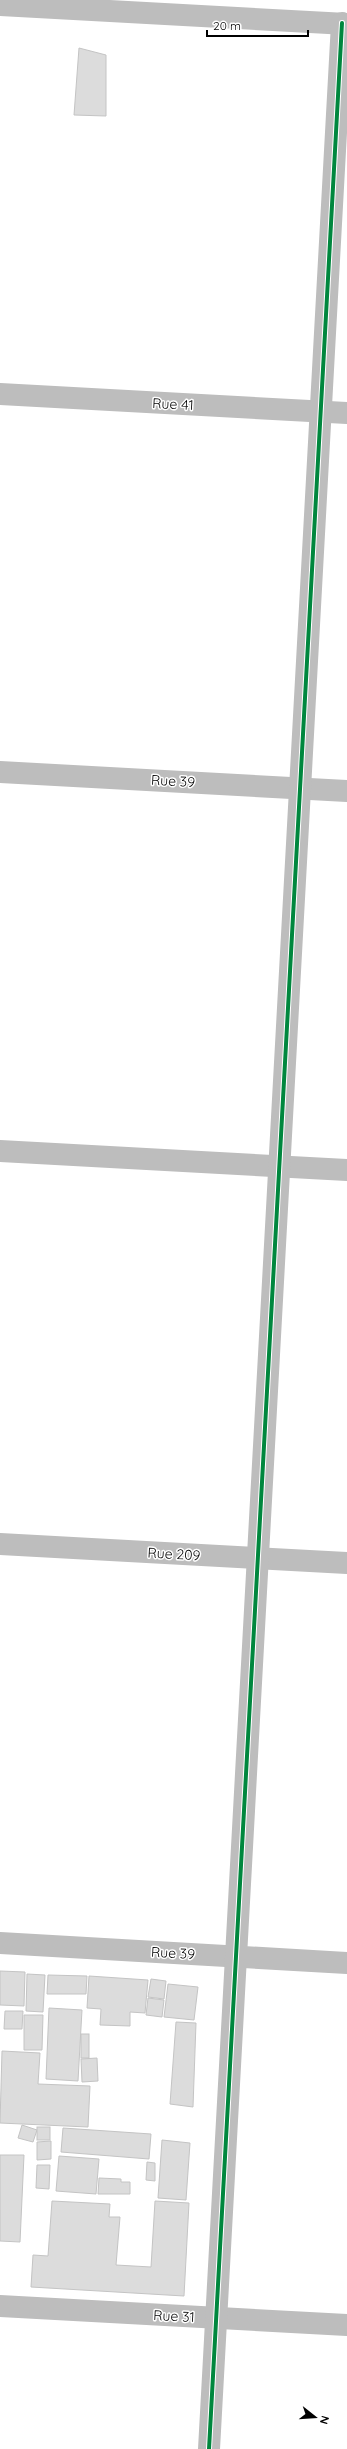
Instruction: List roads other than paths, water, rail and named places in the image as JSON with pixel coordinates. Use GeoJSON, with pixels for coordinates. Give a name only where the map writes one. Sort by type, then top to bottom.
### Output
{"type":"FeatureCollection","features":[{"type":"Feature","properties":{"kind":"street"},"geometry":{"type":"LineString","coordinates":[[0,5],[345,23],[321,412],[209,2449]]}},
{"type":"Feature","properties":{"kind":"street","name":"Rue 41"},"geometry":{"type":"LineString","coordinates":[[0,394],[347,413]]}},
{"type":"Feature","properties":{"kind":"street","name":"Rue 39"},"geometry":{"type":"LineString","coordinates":[[0,772],[347,791]]}},
{"type":"Feature","properties":{"kind":"street"},"geometry":{"type":"LineString","coordinates":[[0,1151],[347,1170]]}},
{"type":"Feature","properties":{"kind":"street","name":"Rue 209"},"geometry":{"type":"LineString","coordinates":[[0,1544],[347,1563]]}},
{"type":"Feature","properties":{"kind":"street","name":"Rue 39"},"geometry":{"type":"LineString","coordinates":[[0,1944],[347,1963]]}},
{"type":"Feature","properties":{"kind":"street","name":"Rue 31"},"geometry":{"type":"LineString","coordinates":[[0,2306],[347,2325]]}}]}
